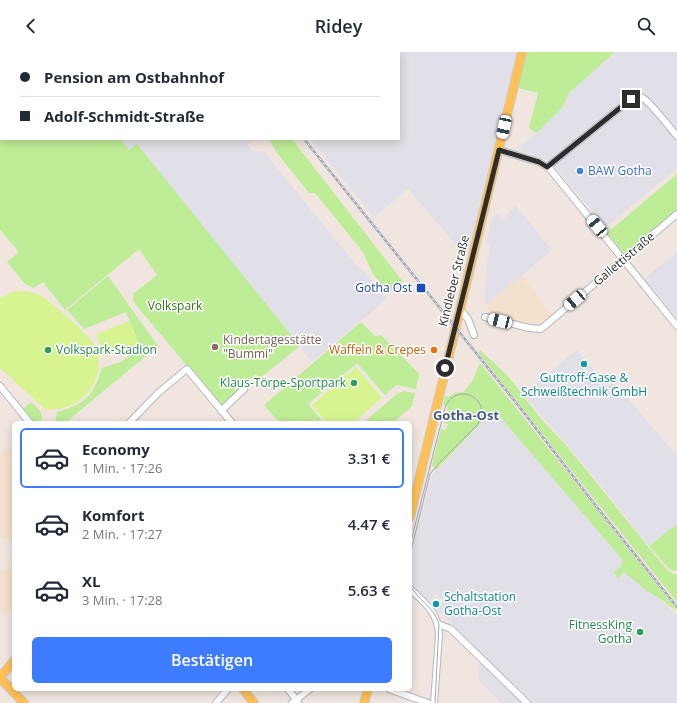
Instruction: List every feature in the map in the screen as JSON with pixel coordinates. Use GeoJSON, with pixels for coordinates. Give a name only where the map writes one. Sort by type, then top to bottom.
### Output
{"type":"FeatureCollection","features":[{"type":"Feature","properties":{"kind":"main road","name":"Kindleber Straße"},"geometry":{"type":"LineString","coordinates":[[412,508],[522,52]]}},
{"type":"Feature","properties":{"kind":"main road"},"geometry":{"type":"LineString","coordinates":[[12,663],[0,677],[12,690]]}},
{"type":"Feature","properties":{"kind":"main road"},"geometry":{"type":"LineString","coordinates":[[13,691],[24,703]]}},
{"type":"Feature","properties":{"kind":"main road"},"geometry":{"type":"LineString","coordinates":[[245,691],[254,703]]}},
{"type":"Feature","properties":{"kind":"main road"},"geometry":{"type":"LineString","coordinates":[[364,703],[367,691]]}},
{"type":"Feature","properties":{"kind":"street"},"geometry":{"type":"LineString","coordinates":[[547,167],[631,99],[638,96],[642,97],[648,102],[677,136]]}},
{"type":"Feature","properties":{"kind":"street"},"geometry":{"type":"LineString","coordinates":[[499,150],[539,162],[547,167],[677,326]]}},
{"type":"Feature","properties":{"kind":"street","name":"Gallettistraße"},"geometry":{"type":"LineString","coordinates":[[485,317],[529,328],[541,329],[677,214]]}},
{"type":"Feature","properties":{"kind":"street"},"geometry":{"type":"LineString","coordinates":[[462,312],[468,319],[474,335]]}},
{"type":"Feature","properties":{"kind":"street"},"geometry":{"type":"LineString","coordinates":[[131,421],[158,393],[187,369],[221,411],[226,420]]}},
{"type":"Feature","properties":{"kind":"street"},"geometry":{"type":"LineString","coordinates":[[0,386],[28,421]]}},
{"type":"Feature","properties":{"kind":"street"},"geometry":{"type":"LineString","coordinates":[[221,411],[244,389]]}},
{"type":"Feature","properties":{"kind":"street"},"geometry":{"type":"LineString","coordinates":[[412,591],[430,609],[438,624],[439,635],[434,703]]}},
{"type":"Feature","properties":{"kind":"street"},"geometry":{"type":"LineString","coordinates":[[438,624],[451,629],[527,703]]}},
{"type":"Feature","properties":{"kind":"street"},"geometry":{"type":"LineString","coordinates":[[216,703],[226,691]]}},
{"type":"Feature","properties":{"kind":"street"},"geometry":{"type":"LineString","coordinates":[[289,691],[296,702],[308,691]]}},
{"type":"Feature","properties":{"kind":"street"},"geometry":{"type":"LineString","coordinates":[[395,691],[428,703]]}},
{"type":"Feature","properties":{"kind":"shaded area"},"geometry":{"type":"Polygon","coordinates":[[[400,52],[517,52],[468,253],[464,254],[408,189],[374,217],[311,140],[400,140],[400,52]]]}},
{"type":"Feature","properties":{"kind":"shaded area"},"geometry":{"type":"Polygon","coordinates":[[[615,52],[677,52],[677,168],[605,228],[551,161],[517,149],[537,133],[562,108],[569,93],[615,52]]]}},
{"type":"Feature","properties":{"kind":"shaded area"},"geometry":{"type":"Polygon","coordinates":[[[122,140],[253,140],[247,145],[251,150],[264,152],[358,267],[362,269],[387,299],[312,362],[137,144],[129,150],[122,140]]]}},
{"type":"Feature","properties":{"kind":"shaded area"},"geometry":{"type":"Polygon","coordinates":[[[515,205],[552,250],[487,304],[484,303],[490,244],[486,243],[492,219],[498,213],[502,221],[515,205]]]}},
{"type":"Feature","properties":{"kind":"shaded area"},"geometry":{"type":"Polygon","coordinates":[[[677,252],[677,316],[676,317],[644,279],[677,252]]]}},
{"type":"Feature","properties":{"kind":"shaded area"},"geometry":{"type":"Polygon","coordinates":[[[522,276],[553,316],[542,324],[537,324],[534,327],[492,317],[491,311],[488,309],[487,304],[522,276]]]}},
{"type":"Feature","properties":{"kind":"shaded area"},"geometry":{"type":"Polygon","coordinates":[[[577,350],[608,387],[614,382],[677,456],[677,524],[649,546],[580,460],[523,394],[577,350]]]}},
{"type":"Feature","properties":{"kind":"shaded area"},"geometry":{"type":"Polygon","coordinates":[[[495,411],[630,568],[677,616],[677,703],[531,703],[437,609],[444,602],[436,594],[428,601],[412,585],[412,551],[432,475],[495,411]]]}},
{"type":"Feature","properties":{"kind":"shaded area"},"geometry":{"type":"Polygon","coordinates":[[[12,446],[12,542],[0,538],[0,455],[12,446]]]}},
{"type":"Feature","properties":{"kind":"shaded area"},"geometry":{"type":"Polygon","coordinates":[[[12,542],[12,611],[0,615],[0,570],[6,572],[11,564],[12,542]]]}},
{"type":"Feature","properties":{"kind":"shaded area"},"geometry":{"type":"Polygon","coordinates":[[[480,661],[522,703],[501,703],[478,680],[480,661]]]}},
{"type":"Feature","properties":{"kind":"green space"},"geometry":{"type":"Polygon","coordinates":[[[527,52],[615,52],[569,93],[562,108],[537,133],[529,128],[538,93],[518,88],[527,52]]]}},
{"type":"Feature","properties":{"kind":"green space","name":"Volkspark"},"geometry":{"type":"Polygon","coordinates":[[[0,140],[122,140],[129,150],[137,144],[300,346],[259,379],[256,374],[221,406],[135,304],[133,294],[157,275],[139,249],[65,310],[43,282],[34,288],[25,284],[7,262],[19,252],[0,230],[0,140]]]}},
{"type":"Feature","properties":{"kind":"green space"},"geometry":{"type":"Polygon","coordinates":[[[270,140],[293,140],[403,282],[388,291],[373,274],[363,252],[315,193],[309,193],[277,153],[270,140]]]}},
{"type":"Feature","properties":{"kind":"green space"},"geometry":{"type":"Polygon","coordinates":[[[677,174],[677,211],[625,254],[607,233],[677,174]]]}},
{"type":"Feature","properties":{"kind":"green space"},"geometry":{"type":"Polygon","coordinates":[[[108,276],[158,346],[67,421],[55,421],[57,412],[75,406],[87,398],[99,378],[102,368],[121,362],[141,348],[126,312],[84,329],[67,310],[108,276]]]}},
{"type":"Feature","properties":{"kind":"green space","name":"Volkspark-Stadion"},"geometry":{"type":"Polygon","coordinates":[[[12,292],[31,292],[44,297],[79,327],[91,340],[98,353],[99,361],[97,376],[93,384],[84,396],[67,407],[46,410],[0,368],[0,298],[12,292]]]}},
{"type":"Feature","properties":{"kind":"green space"},"geometry":{"type":"Polygon","coordinates":[[[130,321],[139,344],[105,357],[96,334],[130,321]]]}},
{"type":"Feature","properties":{"kind":"green space"},"geometry":{"type":"Polygon","coordinates":[[[361,322],[375,336],[381,335],[419,374],[416,389],[396,385],[385,395],[357,363],[308,404],[322,421],[278,421],[264,405],[361,322]]]}},
{"type":"Feature","properties":{"kind":"green space"},"geometry":{"type":"Polygon","coordinates":[[[480,350],[508,376],[541,419],[564,443],[667,570],[673,574],[677,574],[677,602],[478,352],[480,350]]]}},
{"type":"Feature","properties":{"kind":"green space"},"geometry":{"type":"Polygon","coordinates":[[[480,363],[677,610],[670,607],[664,601],[647,591],[624,572],[618,578],[614,573],[620,567],[622,559],[495,411],[482,422],[436,470],[432,465],[441,429],[446,430],[448,424],[444,423],[448,407],[443,405],[445,396],[449,397],[454,393],[464,392],[473,380],[480,363]]]}},
{"type":"Feature","properties":{"kind":"green space","name":"Klaus-Törpe-Sportpark"},"geometry":{"type":"Polygon","coordinates":[[[356,367],[382,398],[355,421],[325,421],[312,405],[356,367]]]}},
{"type":"Feature","properties":{"kind":"green space"},"geometry":{"type":"Polygon","coordinates":[[[404,391],[415,393],[412,406],[395,421],[365,421],[397,394],[404,391]]]}},
{"type":"Feature","properties":{"kind":"green space"},"geometry":{"type":"Polygon","coordinates":[[[31,402],[41,412],[42,421],[33,421],[23,409],[31,402]]]}},
{"type":"Feature","properties":{"kind":"green space"},"geometry":{"type":"Polygon","coordinates":[[[677,524],[677,571],[670,570],[649,546],[677,524]]]}},
{"type":"Feature","properties":{"kind":"tram line"},"geometry":{"type":"LineString","coordinates":[[412,537],[445,408],[450,399],[457,395],[465,394],[472,396],[478,401],[481,408],[481,416],[477,425],[430,474],[412,547]]}},
{"type":"Feature","properties":{"kind":"tram line"},"geometry":{"type":"LineString","coordinates":[[412,588],[430,608],[439,624],[435,703]]}},
{"type":"Feature","properties":{"kind":"railway"},"geometry":{"type":"LineString","coordinates":[[305,140],[521,409],[677,607]]}},
{"type":"Feature","properties":{"kind":"place","name":"BAW Gotha"},"geometry":{"type":"Point","coordinates":[580,171]}},
{"type":"Feature","properties":{"kind":"place","name":"Gotha Ost"},"geometry":{"type":"Point","coordinates":[421,288]}},
{"type":"Feature","properties":{"kind":"place","name":"Kindertagesstätte \"Bummi\""},"geometry":{"type":"Point","coordinates":[215,347]}},
{"type":"Feature","properties":{"kind":"place","name":"Volkspark-Stadion"},"geometry":{"type":"Point","coordinates":[48,350]}},
{"type":"Feature","properties":{"kind":"place","name":"Waffeln & Crepes"},"geometry":{"type":"Point","coordinates":[434,350]}},
{"type":"Feature","properties":{"kind":"place","name":"Guttroff-Gase & Schweißtechnik GmbH"},"geometry":{"type":"Point","coordinates":[584,364]}},
{"type":"Feature","properties":{"kind":"place","name":"Klaus-Törpe-Sportpark"},"geometry":{"type":"Point","coordinates":[354,383]}},
{"type":"Feature","properties":{"kind":"place","name":"Schaltstation Gotha-Ost"},"geometry":{"type":"Point","coordinates":[436,604]}},
{"type":"Feature","properties":{"kind":"place","name":"FitnessKing Gotha"},"geometry":{"type":"Point","coordinates":[640,632]}},
{"type":"Feature","properties":{"kind":"district","name":"Gotha-Ost"},"geometry":{"type":"Point","coordinates":[466,415]}},
{"type":"Feature","properties":{"kind":"route"},"geometry":{"type":"LineString","coordinates":[[445,368],[499,150],[539,162],[547,167],[631,99]]}}]}
